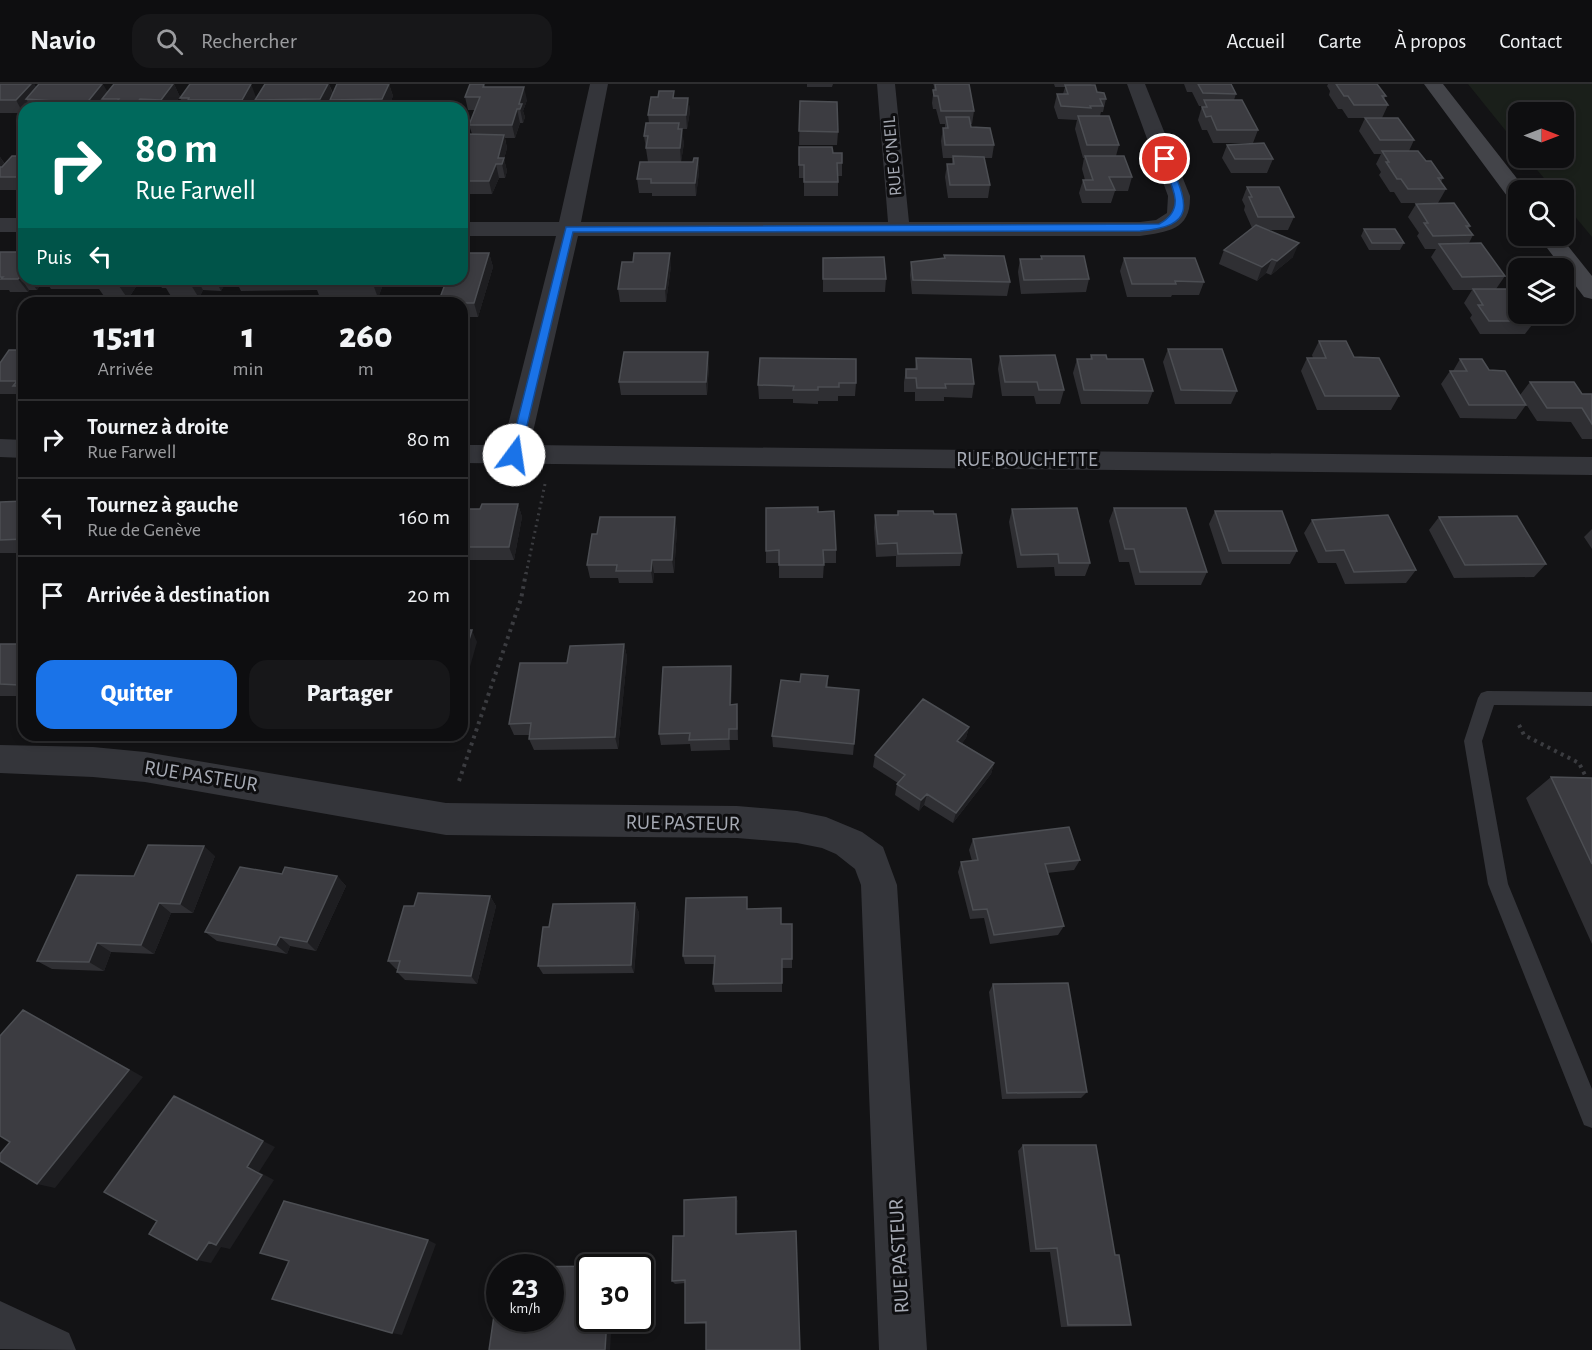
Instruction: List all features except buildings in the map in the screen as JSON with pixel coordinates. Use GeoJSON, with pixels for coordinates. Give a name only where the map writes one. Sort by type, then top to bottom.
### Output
{"type":"FeatureCollection","features":[{"type":"Feature","properties":{"kind":"street"},"geometry":{"type":"LineString","coordinates":[[514,455],[569,229],[599,84]]}},
{"type":"Feature","properties":{"kind":"street","name":"RUE O'NEIL"},"geometry":{"type":"LineString","coordinates":[[886,84],[899,228]]}},
{"type":"Feature","properties":{"kind":"street"},"geometry":{"type":"LineString","coordinates":[[468,229],[1140,229],[1161,227],[1175,219],[1180,209],[1179,196],[1136,84]]}},
{"type":"Feature","properties":{"kind":"street"},"geometry":{"type":"LineString","coordinates":[[1433,84],[1508,182]]}},
{"type":"Feature","properties":{"kind":"street"},"geometry":{"type":"LineString","coordinates":[[0,225],[18,225]]}},
{"type":"Feature","properties":{"kind":"street"},"geometry":{"type":"LineString","coordinates":[[1557,246],[1592,292]]}},
{"type":"Feature","properties":{"kind":"street"},"geometry":{"type":"LineString","coordinates":[[0,448],[18,449]]}},
{"type":"Feature","properties":{"kind":"street","name":"RUE BOUCHETTE"},"geometry":{"type":"LineString","coordinates":[[468,454],[1592,466]]}},
{"type":"Feature","properties":{"kind":"street","name":"RUE PASTEUR"},"geometry":{"type":"LineString","coordinates":[[0,759],[93,762],[145,767],[446,819],[737,822],[797,827],[826,833],[849,843],[870,859],[879,885],[903,1350]]}},
{"type":"Feature","properties":{"kind":"street"},"geometry":{"type":"LineString","coordinates":[[0,1324],[52,1350]]}},
{"type":"Feature","properties":{"kind":"lane"},"geometry":{"type":"LineString","coordinates":[[1592,699],[1487,698],[1473,741],[1498,884],[1592,1117]]}},
{"type":"Feature","properties":{"kind":"path"},"geometry":{"type":"LineString","coordinates":[[446,819],[521,599],[549,455]]}},
{"type":"Feature","properties":{"kind":"path"},"geometry":{"type":"LineString","coordinates":[[1505,698],[1524,735],[1579,763],[1592,789]]}},
{"type":"Feature","properties":{"kind":"shaded area"},"geometry":{"type":"Polygon","coordinates":[[[1468,84],[1592,84],[1592,237],[1574,215],[1574,180],[1546,180],[1535,168],[1574,168],[1574,102],[1508,102],[1508,134],[1468,84]]]}},
{"type":"Feature","properties":{"kind":"route"},"geometry":{"type":"LineString","coordinates":[[514,455],[569,229],[1140,229],[1161,227],[1175,219],[1180,209],[1179,196],[1165,159]]}}]}
